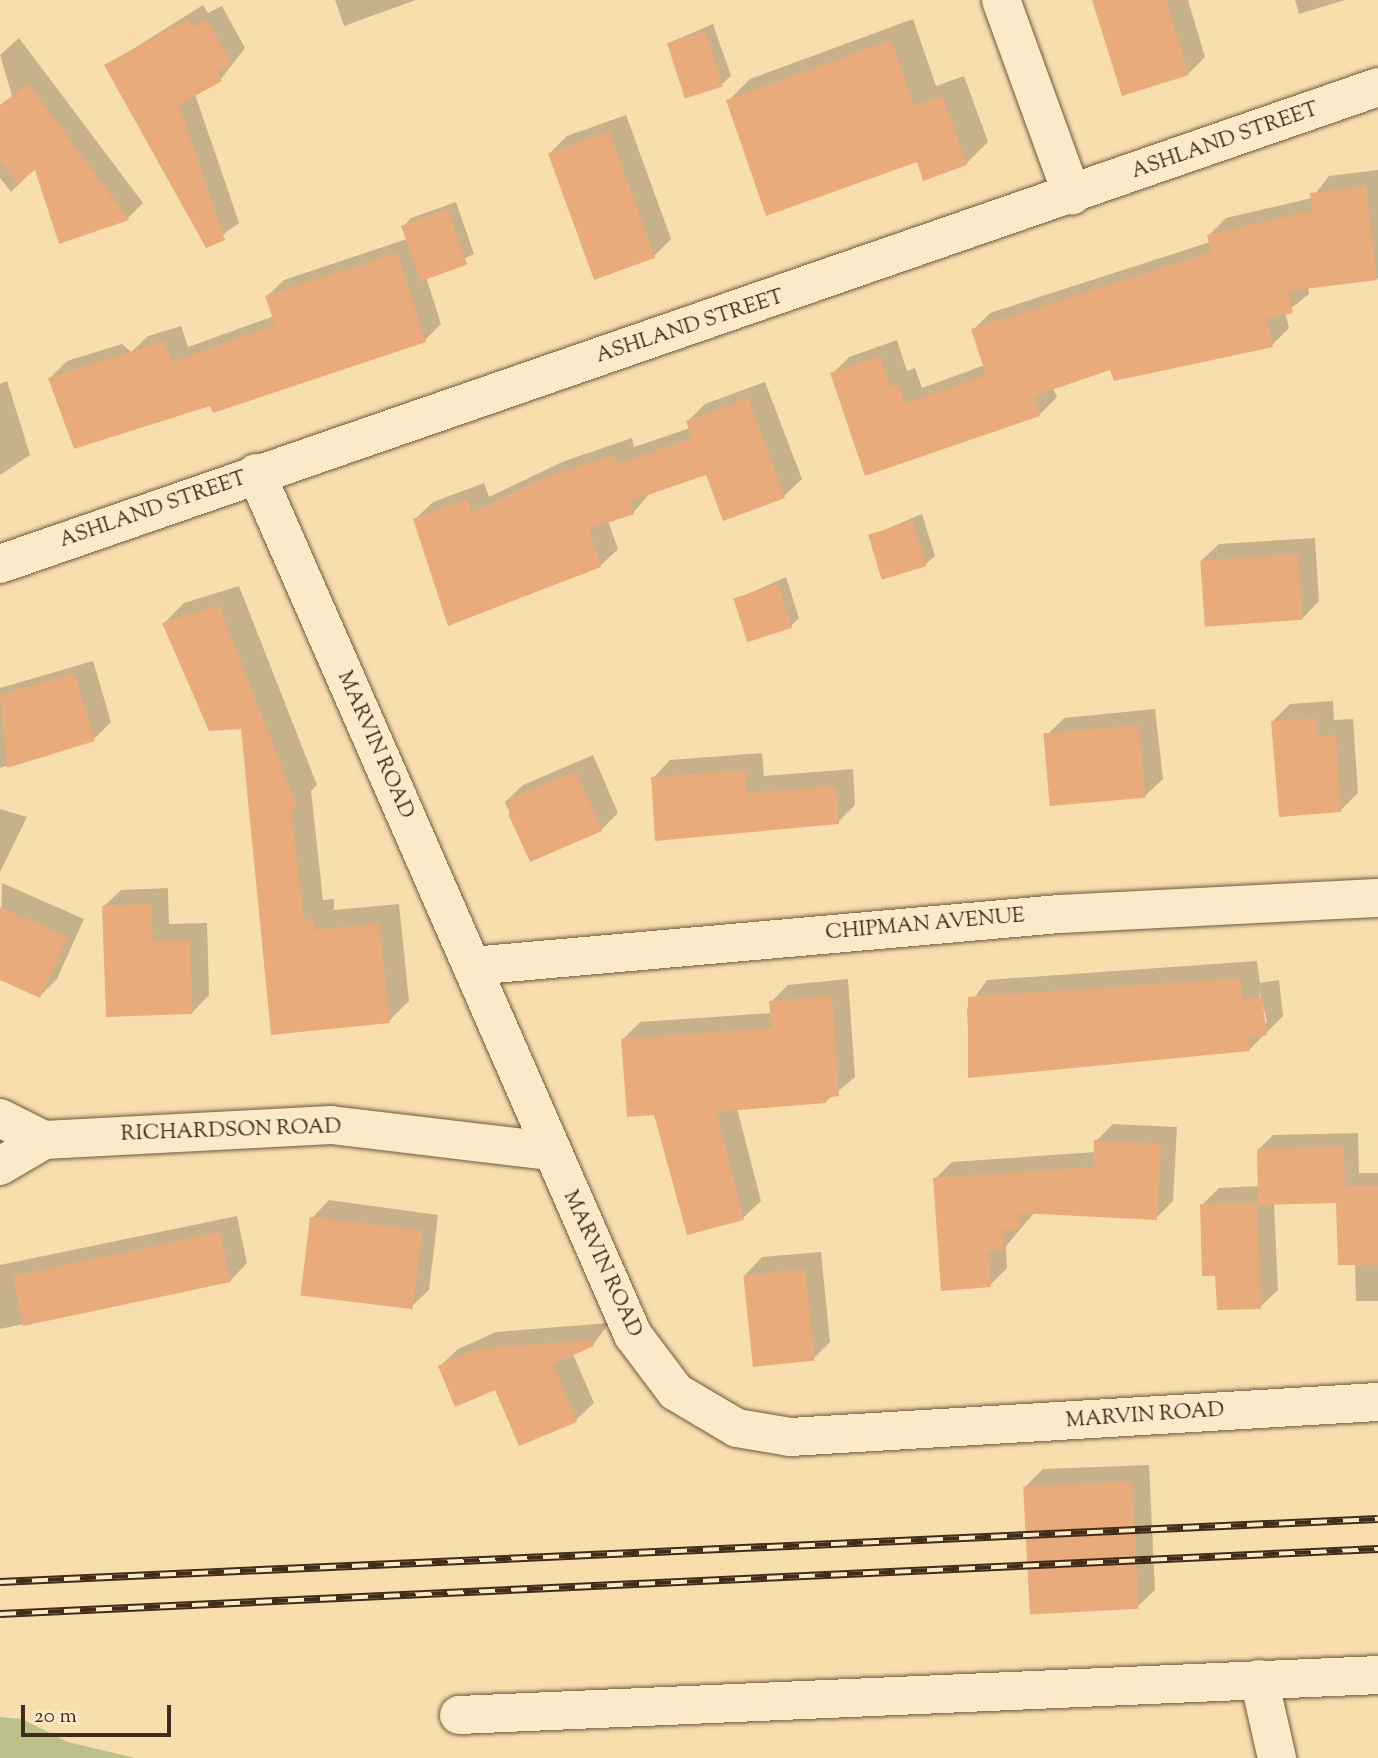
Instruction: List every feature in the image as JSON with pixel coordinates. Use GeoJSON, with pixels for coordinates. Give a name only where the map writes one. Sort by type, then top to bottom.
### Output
{"type":"FeatureCollection","features":[{"type":"Feature","properties":{"kind":"street"},"geometry":{"type":"LineString","coordinates":[[1001,0],[1072,195]]}},
{"type":"Feature","properties":{"kind":"street","name":"ASHLAND STREET"},"geometry":{"type":"LineString","coordinates":[[0,564],[1378,87]]}},
{"type":"Feature","properties":{"kind":"street","name":"MARVIN ROAD"},"geometry":{"type":"LineString","coordinates":[[256,474],[472,966],[550,1151],[651,1366],[690,1403],[737,1428],[807,1437],[1378,1402]]}},
{"type":"Feature","properties":{"kind":"street","name":"CHIPMAN AVENUE"},"geometry":{"type":"LineString","coordinates":[[472,966],[1059,914],[1378,898]]}},
{"type":"Feature","properties":{"kind":"street","name":"RICHARDSON ROAD"},"geometry":{"type":"LineString","coordinates":[[0,1118],[44,1140],[331,1125],[550,1151]]}},
{"type":"Feature","properties":{"kind":"street"},"geometry":{"type":"LineString","coordinates":[[0,1166],[44,1140]]}},
{"type":"Feature","properties":{"kind":"street"},"geometry":{"type":"LineString","coordinates":[[459,1715],[1378,1675]]}},
{"type":"Feature","properties":{"kind":"street"},"geometry":{"type":"LineString","coordinates":[[1259,1679],[1277,1758]]}},
{"type":"Feature","properties":{"kind":"green space"},"geometry":{"type":"Polygon","coordinates":[[[0,1717],[22,1719],[68,1742],[135,1758],[0,1758],[0,1717]]]}},
{"type":"Feature","properties":{"kind":"building"},"geometry":{"type":"Polygon","coordinates":[[[1092,0],[1166,0],[1189,75],[1122,96],[1092,0]]]}},
{"type":"Feature","properties":{"kind":"building"},"geometry":{"type":"Polygon","coordinates":[[[188,19],[193,27],[207,19],[231,64],[217,72],[222,81],[179,105],[225,240],[206,248],[104,65],[188,19]]]}},
{"type":"Feature","properties":{"kind":"building"},"geometry":{"type":"Polygon","coordinates":[[[705,31],[723,86],[685,99],[667,43],[705,31]]]}},
{"type":"Feature","properties":{"kind":"building"},"geometry":{"type":"Polygon","coordinates":[[[891,40],[914,106],[942,96],[967,165],[923,181],[917,162],[766,216],[726,100],[891,40]]]}},
{"type":"Feature","properties":{"kind":"building"},"geometry":{"type":"Polygon","coordinates":[[[28,84],[129,220],[59,244],[35,170],[17,184],[0,160],[0,105],[28,84]]]}},
{"type":"Feature","properties":{"kind":"building"},"geometry":{"type":"Polygon","coordinates":[[[609,131],[655,258],[594,280],[548,153],[609,131]]]}},
{"type":"Feature","properties":{"kind":"building"},"geometry":{"type":"Polygon","coordinates":[[[1366,186],[1377,280],[1288,291],[1293,313],[1266,319],[1273,347],[1114,381],[1110,370],[1034,396],[1040,416],[865,476],[830,373],[880,356],[890,387],[898,384],[905,404],[986,375],[971,329],[1211,252],[1207,235],[1312,211],[1310,193],[1366,186]]]}},
{"type":"Feature","properties":{"kind":"building"},"geometry":{"type":"Polygon","coordinates":[[[447,209],[467,264],[421,281],[401,226],[447,209]]]}},
{"type":"Feature","properties":{"kind":"building"},"geometry":{"type":"Polygon","coordinates":[[[397,253],[426,342],[213,413],[210,406],[74,449],[48,378],[164,341],[172,362],[275,325],[265,296],[397,253]]]}},
{"type":"Feature","properties":{"kind":"building"},"geometry":{"type":"Polygon","coordinates":[[[748,398],[785,498],[723,521],[706,475],[630,501],[634,514],[589,529],[601,567],[448,626],[413,519],[467,499],[472,513],[543,478],[614,455],[617,464],[692,438],[686,421],[748,398]]]}},
{"type":"Feature","properties":{"kind":"building"},"geometry":{"type":"Polygon","coordinates":[[[913,521],[927,566],[882,580],[868,535],[913,521]]]}},
{"type":"Feature","properties":{"kind":"building"},"geometry":{"type":"Polygon","coordinates":[[[1298,554],[1303,620],[1205,627],[1200,561],[1298,554]]]}},
{"type":"Feature","properties":{"kind":"building"},"geometry":{"type":"Polygon","coordinates":[[[778,584],[792,628],[748,642],[733,599],[778,584]]]}},
{"type":"Feature","properties":{"kind":"building"},"geometry":{"type":"Polygon","coordinates":[[[219,605],[297,807],[291,810],[304,920],[314,919],[315,930],[379,923],[390,1023],[271,1035],[241,729],[209,731],[162,623],[219,605]]]}},
{"type":"Feature","properties":{"kind":"building"},"geometry":{"type":"Polygon","coordinates":[[[74,673],[95,741],[7,768],[0,695],[74,673]]]}},
{"type":"Feature","properties":{"kind":"building"},"geometry":{"type":"Polygon","coordinates":[[[1316,718],[1317,737],[1336,735],[1341,812],[1279,817],[1271,721],[1316,718]]]}},
{"type":"Feature","properties":{"kind":"building"},"geometry":{"type":"Polygon","coordinates":[[[1139,725],[1145,798],[1050,806],[1043,733],[1139,725]]]}},
{"type":"Feature","properties":{"kind":"building"},"geometry":{"type":"Polygon","coordinates":[[[745,770],[747,793],[836,786],[839,824],[655,841],[651,777],[745,770]]]}},
{"type":"Feature","properties":{"kind":"building"},"geometry":{"type":"Polygon","coordinates":[[[576,771],[602,831],[530,862],[509,816],[509,799],[576,771]]]}},
{"type":"Feature","properties":{"kind":"building"},"geometry":{"type":"Polygon","coordinates":[[[151,904],[153,941],[190,940],[192,1014],[106,1017],[102,906],[151,904]]]}},
{"type":"Feature","properties":{"kind":"building"},"geometry":{"type":"Polygon","coordinates":[[[0,907],[68,937],[40,998],[0,980],[0,907]]]}},
{"type":"Feature","properties":{"kind":"building"},"geometry":{"type":"Polygon","coordinates":[[[1240,978],[1243,999],[1262,997],[1267,1035],[1248,1038],[1250,1051],[968,1078],[968,997],[1240,978]]]}},
{"type":"Feature","properties":{"kind":"building"},"geometry":{"type":"Polygon","coordinates":[[[832,996],[839,1096],[826,1098],[826,1103],[716,1112],[744,1220],[687,1235],[654,1115],[627,1117],[621,1039],[772,1028],[769,1001],[832,996]]]}},
{"type":"Feature","properties":{"kind":"building"},"geometry":{"type":"Polygon","coordinates":[[[1094,1140],[1161,1144],[1157,1220],[1019,1213],[1020,1229],[1003,1230],[1005,1250],[988,1251],[991,1287],[941,1291],[933,1178],[1093,1167],[1094,1140]]]}},
{"type":"Feature","properties":{"kind":"building"},"geometry":{"type":"Polygon","coordinates":[[[1344,1146],[1345,1186],[1378,1186],[1378,1265],[1338,1265],[1336,1203],[1258,1205],[1257,1149],[1344,1146]]]}},
{"type":"Feature","properties":{"kind":"building"},"geometry":{"type":"Polygon","coordinates":[[[1257,1203],[1261,1309],[1217,1310],[1215,1276],[1202,1276],[1200,1204],[1257,1203]]]}},
{"type":"Feature","properties":{"kind":"building"},"geometry":{"type":"Polygon","coordinates":[[[310,1217],[422,1231],[413,1309],[300,1295],[310,1217]]]}},
{"type":"Feature","properties":{"kind":"building"},"geometry":{"type":"Polygon","coordinates":[[[220,1232],[231,1282],[23,1326],[13,1276],[220,1232]]]}},
{"type":"Feature","properties":{"kind":"building"},"geometry":{"type":"Polygon","coordinates":[[[805,1269],[815,1360],[753,1367],[743,1275],[805,1269]]]}},
{"type":"Feature","properties":{"kind":"building"},"geometry":{"type":"Polygon","coordinates":[[[592,1340],[594,1346],[553,1364],[577,1422],[519,1446],[495,1390],[455,1407],[438,1366],[477,1349],[592,1340]]]}},
{"type":"Feature","properties":{"kind":"building"},"geometry":{"type":"Polygon","coordinates":[[[1132,1481],[1139,1609],[1030,1615],[1023,1487],[1132,1481]]]}},
{"type":"Feature","properties":{"kind":"railway"},"geometry":{"type":"LineString","coordinates":[[0,1582],[1378,1519]]}},
{"type":"Feature","properties":{"kind":"railway"},"geometry":{"type":"LineString","coordinates":[[0,1614],[1378,1549]]}}]}
